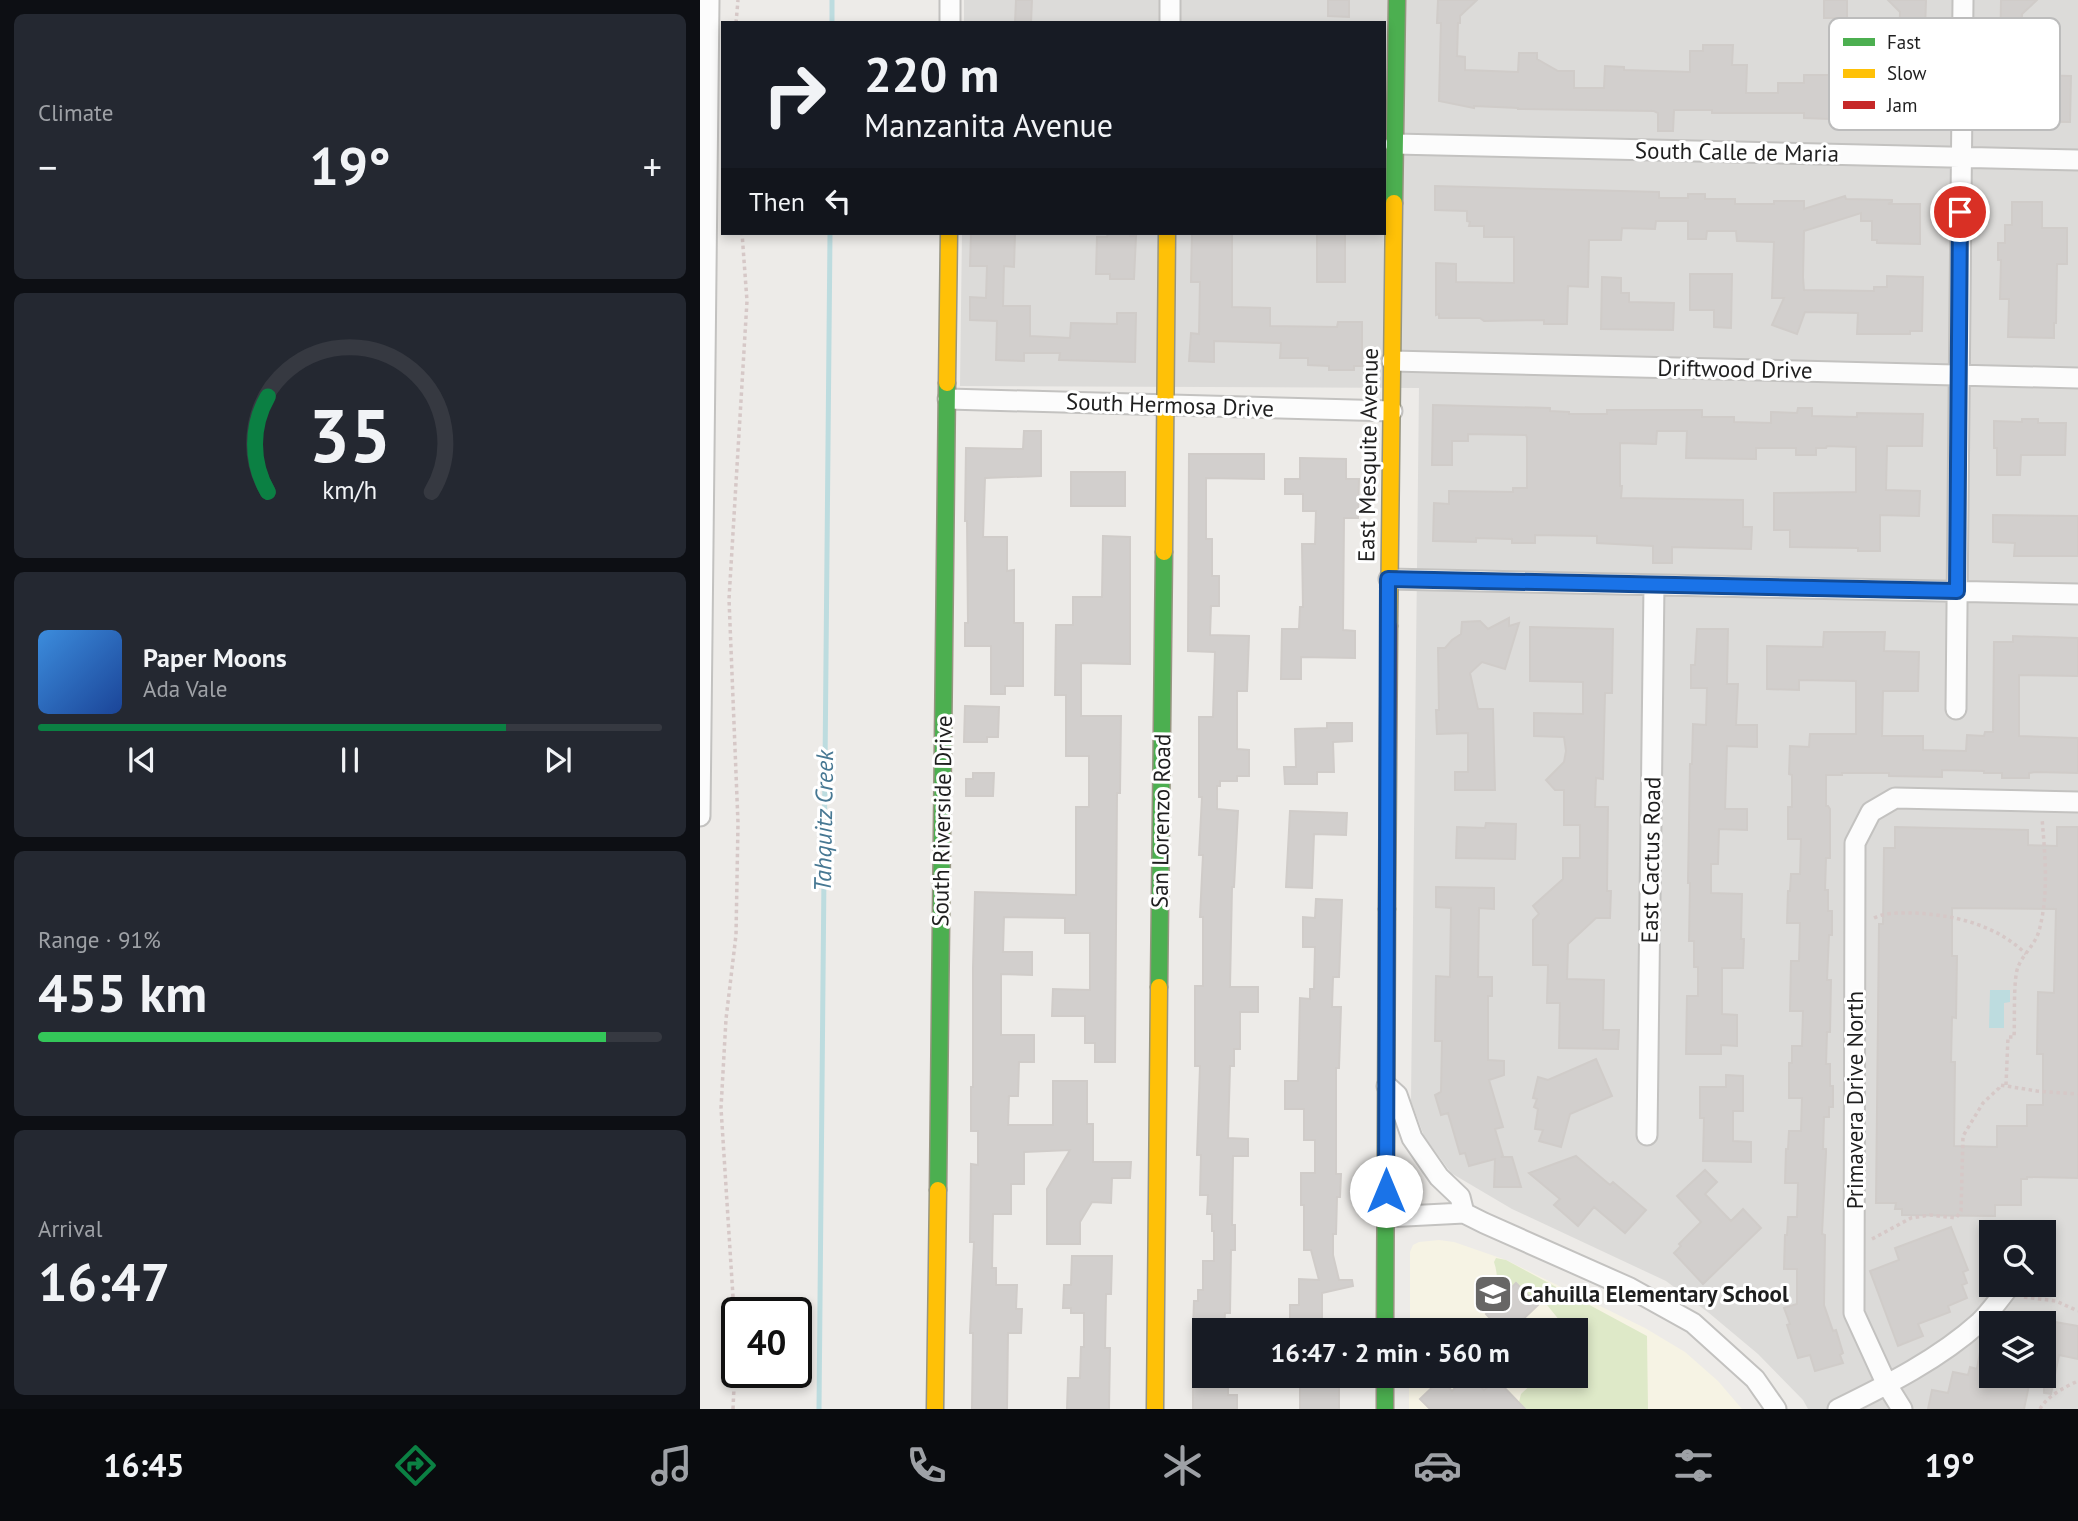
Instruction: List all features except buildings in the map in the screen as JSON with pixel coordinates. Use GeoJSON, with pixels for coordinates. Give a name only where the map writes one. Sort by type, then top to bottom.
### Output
{"type":"FeatureCollection","features":[{"type":"Feature","properties":{"kind":"street"},"geometry":{"type":"LineString","coordinates":[[700,816],[703,293],[709,0]]}},
{"type":"Feature","properties":{"kind":"street"},"geometry":{"type":"LineString","coordinates":[[950,0],[950,21]]}},
{"type":"Feature","properties":{"kind":"street"},"geometry":{"type":"LineString","coordinates":[[1170,0],[1170,21]]}},
{"type":"Feature","properties":{"kind":"street","name":"East Mesquite Avenue"},"geometry":{"type":"LineString","coordinates":[[1385,1318],[1388,579],[1397,0]]}},
{"type":"Feature","properties":{"kind":"street"},"geometry":{"type":"LineString","coordinates":[[1963,0],[1963,18]]}},
{"type":"Feature","properties":{"kind":"street"},"geometry":{"type":"LineString","coordinates":[[1956,709],[1961,130]]}},
{"type":"Feature","properties":{"kind":"street","name":"South Calle de Maria"},"geometry":{"type":"LineString","coordinates":[[1395,144],[2078,160]]}},
{"type":"Feature","properties":{"kind":"street","name":"South Riverside Drive"},"geometry":{"type":"LineString","coordinates":[[935,1409],[949,235]]}},
{"type":"Feature","properties":{"kind":"street","name":"San Lorenzo Road"},"geometry":{"type":"LineString","coordinates":[[1155,1409],[1167,235]]}},
{"type":"Feature","properties":{"kind":"street","name":"Driftwood Drive"},"geometry":{"type":"LineString","coordinates":[[1392,361],[2078,378]]}},
{"type":"Feature","properties":{"kind":"street","name":"South Hermosa Drive"},"geometry":{"type":"LineString","coordinates":[[948,400],[1392,411]]}},
{"type":"Feature","properties":{"kind":"street"},"geometry":{"type":"LineString","coordinates":[[1388,579],[2078,594]]}},
{"type":"Feature","properties":{"kind":"street","name":"East Cactus Road"},"geometry":{"type":"LineString","coordinates":[[1647,1135],[1654,585]]}},
{"type":"Feature","properties":{"kind":"street","name":"Primavera Drive North"},"geometry":{"type":"LineString","coordinates":[[1902,1409],[1887,1385],[1854,1312],[1855,843],[1871,812],[1895,798],[2039,801]]}},
{"type":"Feature","properties":{"kind":"street"},"geometry":{"type":"LineString","coordinates":[[2039,801],[2078,802]]}},
{"type":"Feature","properties":{"kind":"street"},"geometry":{"type":"LineString","coordinates":[[1387,1086],[1397,1095],[1412,1138],[1439,1177],[1460,1197],[1464,1213]]}},
{"type":"Feature","properties":{"kind":"street"},"geometry":{"type":"LineString","coordinates":[[1386,1217],[1464,1213],[1630,1288],[1693,1323],[1755,1379],[1776,1409]]}},
{"type":"Feature","properties":{"kind":"street"},"geometry":{"type":"LineString","coordinates":[[1838,1409],[1887,1385],[1959,1339],[1982,1320],[2000,1297]]}},
{"type":"Feature","properties":{"kind":"street"},"geometry":{"type":"LineString","coordinates":[[1385,1388],[1385,1409]]}},
{"type":"Feature","properties":{"kind":"path"},"geometry":{"type":"LineString","coordinates":[[736,21],[738,0]]}},
{"type":"Feature","properties":{"kind":"path"},"geometry":{"type":"LineString","coordinates":[[733,1409],[736,1344],[721,1108],[726,1019],[736,935],[738,823],[729,598],[747,301],[742,235]]}},
{"type":"Feature","properties":{"kind":"path"},"geometry":{"type":"LineString","coordinates":[[2006,1086],[2008,1037],[2014,1037],[2017,969],[2025,954],[2034,945],[2044,900],[2045,857],[2039,801]]}},
{"type":"Feature","properties":{"kind":"path"},"geometry":{"type":"LineString","coordinates":[[1855,930],[1880,915],[1898,913],[1951,916],[1975,923],[1997,934],[2019,947],[2025,954]]}},
{"type":"Feature","properties":{"kind":"path"},"geometry":{"type":"LineString","coordinates":[[1855,1249],[1911,1218],[1930,1215],[1956,1217],[1961,1211],[1962,1136],[1983,1103],[2000,1085],[2078,1094]]}},
{"type":"Feature","properties":{"kind":"path"},"geometry":{"type":"LineString","coordinates":[[2025,1297],[2056,1301],[2078,1311]]}},
{"type":"Feature","properties":{"kind":"path"},"geometry":{"type":"LineString","coordinates":[[2040,1409],[2067,1386],[2078,1381]]}},
{"type":"Feature","properties":{"kind":"shaded area"},"geometry":{"type":"Polygon","coordinates":[[[964,0],[2078,0],[2078,1409],[1808,1409],[1803,1400],[1758,1354],[1666,1281],[1512,1209],[1451,1173],[1424,1136],[1411,1101],[1419,388],[960,386],[962,235],[1386,235],[1386,21],[964,21],[964,0]]]}},
{"type":"Feature","properties":{"kind":"shaded area","name":"Cahuilla Elementary School"},"geometry":{"type":"Polygon","coordinates":[[[1419,1242],[1454,1242],[1506,1260],[1645,1328],[1685,1352],[1718,1381],[1742,1409],[1409,1409],[1409,1388],[1588,1388],[1588,1318],[1410,1318],[1410,1252],[1413,1245],[1419,1242]]]}},
{"type":"Feature","properties":{"kind":"green space"},"geometry":{"type":"Polygon","coordinates":[[[1496,1258],[1506,1260],[1647,1336],[1648,1409],[1512,1409],[1527,1388],[1588,1388],[1588,1318],[1558,1318],[1543,1300],[1538,1305],[1516,1283],[1490,1310],[1485,1305],[1496,1285],[1496,1258]]]}},
{"type":"Feature","properties":{"kind":"water"},"geometry":{"type":"Polygon","coordinates":[[[1990,990],[2010,990],[2010,1002],[2004,1003],[2004,1028],[1989,1028],[1990,990]]]}},
{"type":"Feature","properties":{"kind":"waterway","name":"Tahquitz Creek"},"geometry":{"type":"LineString","coordinates":[[832,0],[832,21]]}},
{"type":"Feature","properties":{"kind":"waterway","name":"Tahquitz Creek"},"geometry":{"type":"LineString","coordinates":[[819,1409],[830,235]]}},
{"type":"Feature","properties":{"kind":"traffic: fast"},"geometry":{"type":"LineString","coordinates":[[1394,203],[1397,0]]}},
{"type":"Feature","properties":{"kind":"traffic: fast"},"geometry":{"type":"LineString","coordinates":[[938,1190],[947,383]]}},
{"type":"Feature","properties":{"kind":"traffic: fast"},"geometry":{"type":"LineString","coordinates":[[1159,987],[1164,552]]}},
{"type":"Feature","properties":{"kind":"traffic: fast"},"geometry":{"type":"LineString","coordinates":[[1385,1318],[1387,909]]}},
{"type":"Feature","properties":{"kind":"traffic: fast"},"geometry":{"type":"LineString","coordinates":[[1385,1388],[1385,1409]]}},
{"type":"Feature","properties":{"kind":"traffic: slow"},"geometry":{"type":"LineString","coordinates":[[1389,626],[1394,203]]}},
{"type":"Feature","properties":{"kind":"traffic: slow"},"geometry":{"type":"LineString","coordinates":[[947,383],[949,235]]}},
{"type":"Feature","properties":{"kind":"traffic: slow"},"geometry":{"type":"LineString","coordinates":[[1164,552],[1167,235]]}},
{"type":"Feature","properties":{"kind":"traffic: slow"},"geometry":{"type":"LineString","coordinates":[[1155,1409],[1159,987]]}},
{"type":"Feature","properties":{"kind":"traffic: slow"},"geometry":{"type":"LineString","coordinates":[[935,1409],[938,1190]]}},
{"type":"Feature","properties":{"kind":"traffic: jam"},"geometry":{"type":"LineString","coordinates":[[1387,909],[1389,626]]}},
{"type":"Feature","properties":{"kind":"place","name":"Cahuilla Elementary School"},"geometry":{"type":"Point","coordinates":[1493,1294]}},
{"type":"Feature","properties":{"kind":"route"},"geometry":{"type":"LineString","coordinates":[[1386,1191],[1388,579],[1957,591],[1960,212]]}}]}
